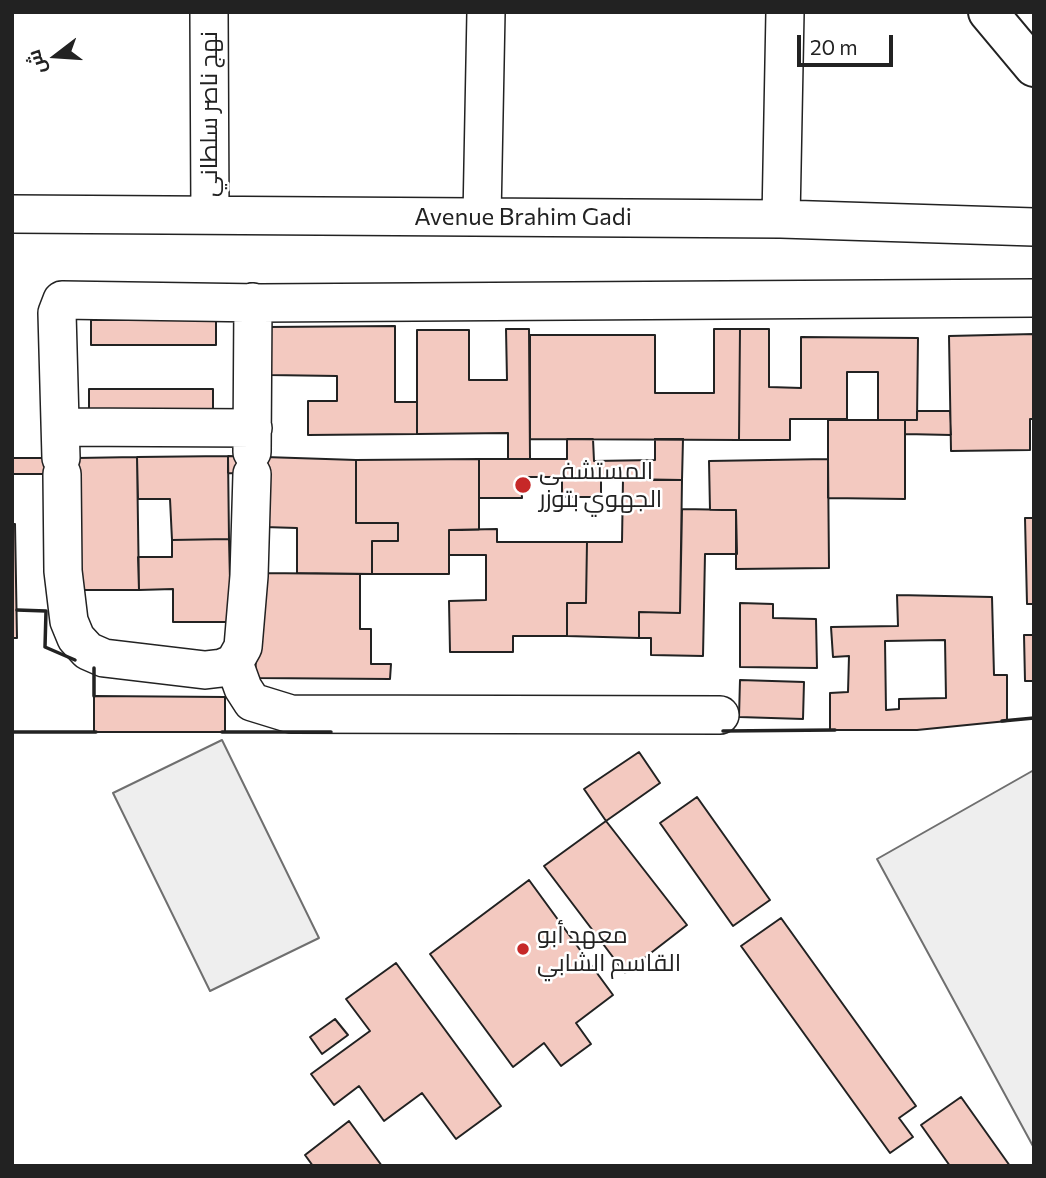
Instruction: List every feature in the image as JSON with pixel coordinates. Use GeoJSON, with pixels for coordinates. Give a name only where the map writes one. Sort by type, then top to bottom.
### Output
{"type":"FeatureCollection","features":[{"type":"Feature","properties":{"kind":"main road"},"geometry":{"type":"LineString","coordinates":[[988,12],[1034,67]]}},
{"type":"Feature","properties":{"kind":"street","name":"نهج ناصر سلطاني"},"geometry":{"type":"LineString","coordinates":[[209,12],[210,215]]}},
{"type":"Feature","properties":{"kind":"street"},"geometry":{"type":"LineString","coordinates":[[482,216],[486,12]]}},
{"type":"Feature","properties":{"kind":"street"},"geometry":{"type":"LineString","coordinates":[[781,219],[785,12]]}},
{"type":"Feature","properties":{"kind":"street","name":"Avenue Brahim Gadi"},"geometry":{"type":"LineString","coordinates":[[12,214],[781,219],[1034,227]]}},
{"type":"Feature","properties":{"kind":"street"},"geometry":{"type":"LineString","coordinates":[[253,302],[252,453],[248,588],[243,647],[234,663],[205,670],[104,658],[88,650],[76,638],[69,621],[63,571],[57,313],[62,300],[253,302],[1034,298]]}},
{"type":"Feature","properties":{"kind":"street"},"geometry":{"type":"LineString","coordinates":[[61,453],[252,453]]}},
{"type":"Feature","properties":{"kind":"street"},"geometry":{"type":"LineString","coordinates":[[234,663],[243,688],[252,702],[291,714],[720,715]]}},
{"type":"Feature","properties":{"kind":"shaded area"},"geometry":{"type":"Polygon","coordinates":[[[222,740],[319,938],[210,991],[113,793],[222,740]]]}},
{"type":"Feature","properties":{"kind":"shaded area"},"geometry":{"type":"Polygon","coordinates":[[[1034,770],[1034,1148],[877,859],[1034,770]]]}},
{"type":"Feature","properties":{"kind":"building"},"geometry":{"type":"Polygon","coordinates":[[[91,320],[216,320],[216,345],[91,345],[91,320]]]}},
{"type":"Feature","properties":{"kind":"building"},"geometry":{"type":"Polygon","coordinates":[[[395,326],[395,402],[417,402],[417,434],[308,435],[308,401],[337,401],[337,376],[269,375],[268,327],[395,326]]]}},
{"type":"Feature","properties":{"kind":"building"},"geometry":{"type":"Polygon","coordinates":[[[506,329],[529,329],[530,459],[508,459],[508,433],[417,434],[417,330],[469,330],[469,380],[507,380],[506,329]]]}},
{"type":"Feature","properties":{"kind":"building"},"geometry":{"type":"Polygon","coordinates":[[[714,329],[740,329],[739,440],[530,439],[530,335],[655,335],[655,393],[714,393],[714,329]]]}},
{"type":"Feature","properties":{"kind":"building"},"geometry":{"type":"Polygon","coordinates":[[[740,329],[769,329],[769,387],[801,388],[801,337],[918,338],[917,420],[878,420],[878,372],[847,372],[847,419],[790,419],[790,440],[739,440],[740,329]]]}},
{"type":"Feature","properties":{"kind":"building"},"geometry":{"type":"Polygon","coordinates":[[[1034,334],[1034,419],[1030,419],[1030,450],[951,451],[949,336],[1034,334]]]}},
{"type":"Feature","properties":{"kind":"building"},"geometry":{"type":"Polygon","coordinates":[[[89,389],[213,389],[213,414],[89,415],[89,389]]]}},
{"type":"Feature","properties":{"kind":"building"},"geometry":{"type":"Polygon","coordinates":[[[917,411],[950,411],[951,435],[905,434],[905,420],[917,420],[917,411]]]}},
{"type":"Feature","properties":{"kind":"building"},"geometry":{"type":"Polygon","coordinates":[[[828,420],[905,420],[905,499],[828,498],[828,420]]]}},
{"type":"Feature","properties":{"kind":"building"},"geometry":{"type":"Polygon","coordinates":[[[567,439],[593,439],[594,461],[655,460],[655,439],[683,439],[682,480],[601,480],[601,497],[562,497],[562,477],[521,477],[522,498],[479,498],[479,459],[567,459],[567,439]]]}},
{"type":"Feature","properties":{"kind":"building"},"geometry":{"type":"Polygon","coordinates":[[[228,456],[265,457],[265,475],[228,473],[228,456]]]}},
{"type":"Feature","properties":{"kind":"building"},"geometry":{"type":"Polygon","coordinates":[[[228,456],[229,539],[172,540],[170,499],[138,499],[137,457],[228,456]]]}},
{"type":"Feature","properties":{"kind":"building"},"geometry":{"type":"Polygon","coordinates":[[[137,457],[139,590],[78,590],[77,458],[137,457]]]}},
{"type":"Feature","properties":{"kind":"building"},"geometry":{"type":"Polygon","coordinates":[[[265,457],[356,460],[356,523],[398,523],[398,541],[372,541],[372,574],[297,573],[297,528],[264,527],[265,457]]]}},
{"type":"Feature","properties":{"kind":"building"},"geometry":{"type":"Polygon","coordinates":[[[12,458],[77,458],[77,474],[12,474],[12,458]]]}},
{"type":"Feature","properties":{"kind":"building"},"geometry":{"type":"Polygon","coordinates":[[[479,459],[479,530],[449,530],[449,574],[372,574],[372,541],[398,541],[398,523],[356,523],[356,460],[479,459]]]}},
{"type":"Feature","properties":{"kind":"building"},"geometry":{"type":"Polygon","coordinates":[[[828,459],[829,568],[736,569],[736,510],[710,510],[709,461],[828,459]]]}},
{"type":"Feature","properties":{"kind":"building"},"geometry":{"type":"Polygon","coordinates":[[[623,479],[682,480],[680,613],[639,612],[639,638],[567,636],[567,603],[586,603],[587,542],[622,542],[623,479]]]}},
{"type":"Feature","properties":{"kind":"building"},"geometry":{"type":"Polygon","coordinates":[[[682,509],[736,510],[737,554],[705,554],[703,656],[651,655],[651,638],[639,638],[639,612],[680,613],[682,509]]]}},
{"type":"Feature","properties":{"kind":"building"},"geometry":{"type":"Polygon","coordinates":[[[1025,518],[1034,518],[1034,604],[1027,604],[1025,518]]]}},
{"type":"Feature","properties":{"kind":"building"},"geometry":{"type":"Polygon","coordinates":[[[12,524],[15,524],[17,638],[12,638],[12,524]]]}},
{"type":"Feature","properties":{"kind":"building"},"geometry":{"type":"Polygon","coordinates":[[[497,529],[497,542],[587,542],[586,603],[567,603],[567,636],[513,636],[513,652],[450,652],[449,601],[486,600],[486,555],[449,555],[449,530],[497,529]]]}},
{"type":"Feature","properties":{"kind":"building"},"geometry":{"type":"Polygon","coordinates":[[[229,539],[231,622],[173,622],[173,589],[139,590],[138,557],[172,557],[172,540],[229,539]]]}},
{"type":"Feature","properties":{"kind":"building"},"geometry":{"type":"Polygon","coordinates":[[[260,573],[360,574],[360,629],[371,629],[371,664],[391,664],[390,679],[255,678],[260,573]]]}},
{"type":"Feature","properties":{"kind":"building"},"geometry":{"type":"Polygon","coordinates":[[[897,595],[992,597],[994,675],[1007,675],[1007,721],[917,730],[830,730],[830,693],[848,692],[849,656],[833,657],[831,627],[898,626],[897,595]],[[945,640],[885,641],[886,710],[899,709],[899,699],[946,698],[945,640]]]}},
{"type":"Feature","properties":{"kind":"building"},"geometry":{"type":"Polygon","coordinates":[[[740,603],[773,604],[773,618],[816,619],[817,668],[740,667],[740,603]]]}},
{"type":"Feature","properties":{"kind":"building"},"geometry":{"type":"Polygon","coordinates":[[[1024,635],[1034,635],[1034,681],[1025,681],[1024,635]]]}},
{"type":"Feature","properties":{"kind":"building"},"geometry":{"type":"Polygon","coordinates":[[[740,680],[804,682],[803,719],[739,717],[740,680]]]}},
{"type":"Feature","properties":{"kind":"building"},"geometry":{"type":"Polygon","coordinates":[[[94,696],[225,697],[225,732],[94,732],[94,696]]]}},
{"type":"Feature","properties":{"kind":"building"},"geometry":{"type":"Polygon","coordinates":[[[639,752],[660,783],[606,821],[584,789],[639,752]]]}},
{"type":"Feature","properties":{"kind":"building"},"geometry":{"type":"Polygon","coordinates":[[[697,797],[770,900],[733,926],[660,823],[697,797]]]}},
{"type":"Feature","properties":{"kind":"building"},"geometry":{"type":"Polygon","coordinates":[[[606,821],[687,925],[625,973],[544,866],[606,821]]]}},
{"type":"Feature","properties":{"kind":"building"},"geometry":{"type":"Polygon","coordinates":[[[529,880],[613,995],[576,1023],[591,1044],[561,1066],[544,1043],[513,1067],[430,954],[529,880]]]}},
{"type":"Feature","properties":{"kind":"building"},"geometry":{"type":"Polygon","coordinates":[[[781,918],[916,1106],[899,1118],[913,1137],[890,1153],[741,946],[781,918]]]}},
{"type":"Feature","properties":{"kind":"building"},"geometry":{"type":"Polygon","coordinates":[[[396,963],[501,1106],[456,1139],[422,1093],[384,1121],[359,1086],[334,1105],[311,1074],[370,1031],[346,999],[396,963]]]}},
{"type":"Feature","properties":{"kind":"building"},"geometry":{"type":"Polygon","coordinates":[[[335,1019],[348,1035],[322,1054],[310,1037],[335,1019]]]}},
{"type":"Feature","properties":{"kind":"building"},"geometry":{"type":"Polygon","coordinates":[[[961,1097],[1010,1166],[950,1166],[921,1125],[961,1097]]]}},
{"type":"Feature","properties":{"kind":"building"},"geometry":{"type":"Polygon","coordinates":[[[349,1121],[382,1166],[313,1166],[305,1155],[349,1121]]]}},
{"type":"Feature","properties":{"kind":"wall"},"geometry":{"type":"LineString","coordinates":[[17,610],[46,611],[45,647],[75,660]]}},
{"type":"Feature","properties":{"kind":"wall"},"geometry":{"type":"LineString","coordinates":[[94,668],[94,696]]}},
{"type":"Feature","properties":{"kind":"wall"},"geometry":{"type":"LineString","coordinates":[[1002,721],[1034,718]]}},
{"type":"Feature","properties":{"kind":"wall"},"geometry":{"type":"LineString","coordinates":[[723,731],[835,730]]}},
{"type":"Feature","properties":{"kind":"wall"},"geometry":{"type":"LineString","coordinates":[[12,732],[96,732]]}},
{"type":"Feature","properties":{"kind":"wall"},"geometry":{"type":"LineString","coordinates":[[222,732],[331,732]]}},
{"type":"Feature","properties":{"kind":"place","name":"المستشفى الجهوي بتوزر"},"geometry":{"type":"Point","coordinates":[523,485]}},
{"type":"Feature","properties":{"kind":"place","name":"معهد أبو القاسم الشابي"},"geometry":{"type":"Point","coordinates":[523,949]}}]}
